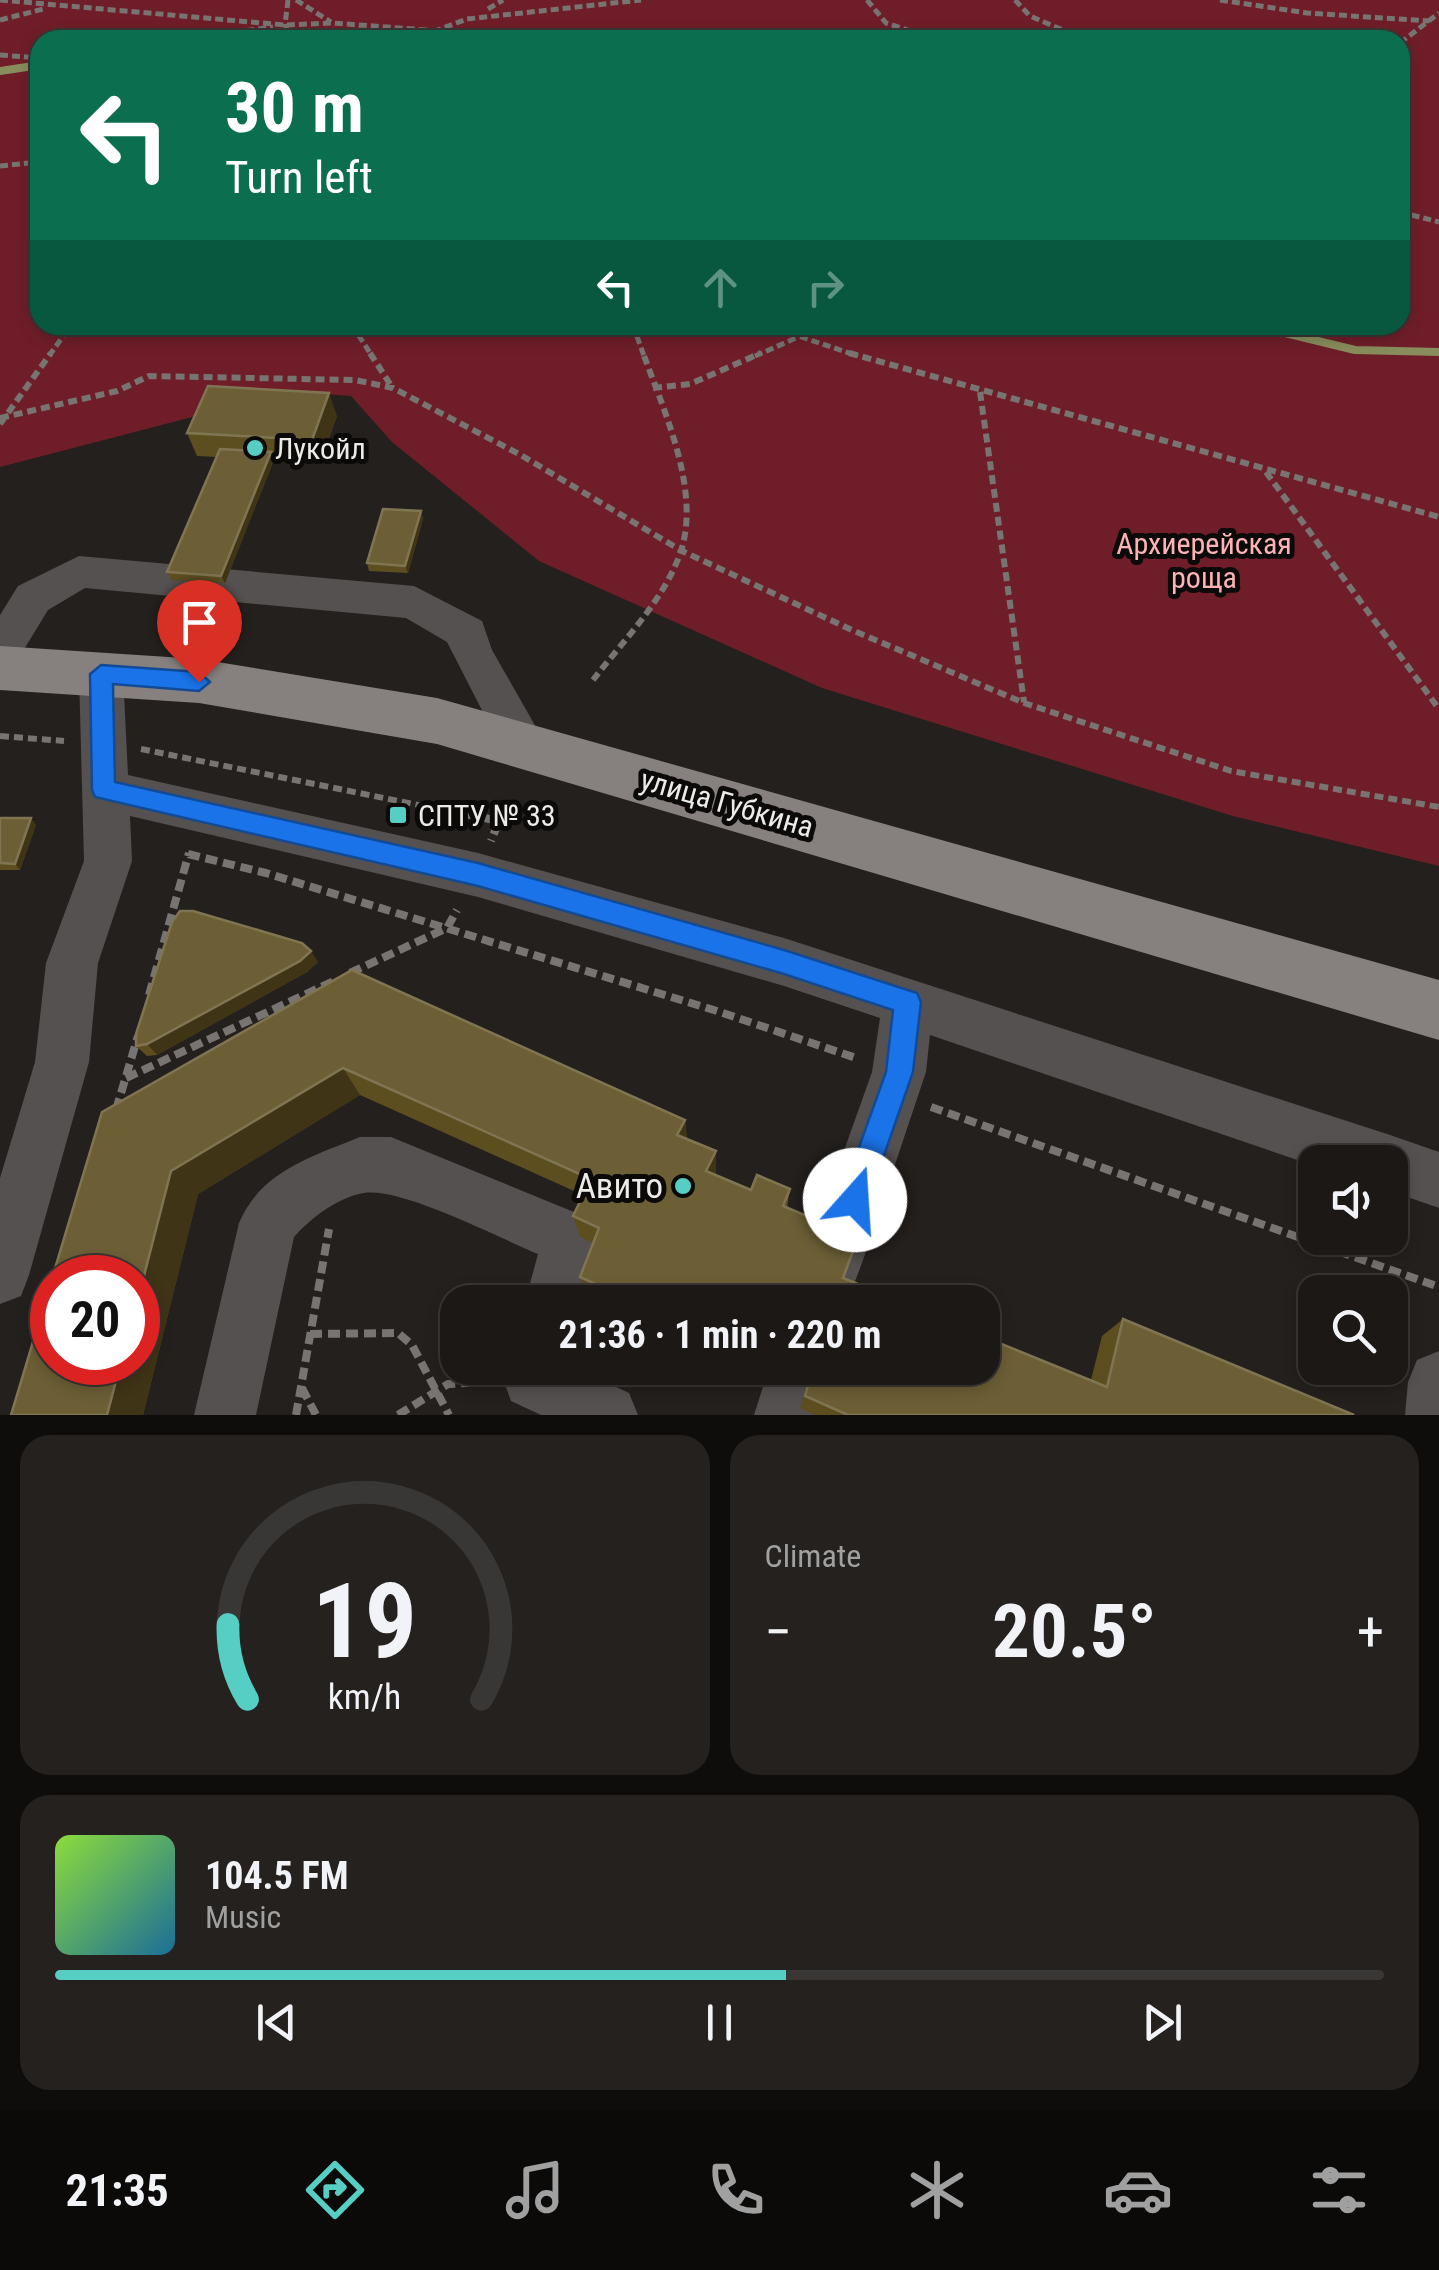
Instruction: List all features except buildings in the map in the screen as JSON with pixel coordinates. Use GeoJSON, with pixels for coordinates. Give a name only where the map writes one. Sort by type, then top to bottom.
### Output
{"type":"FeatureCollection","features":[{"type":"Feature","properties":{"kind":"main road","name":"улица Губкина"},"geometry":{"type":"LineString","coordinates":[[0,668],[199,682],[437,721],[1439,1010]]}},
{"type":"Feature","properties":{"kind":"street"},"geometry":{"type":"LineString","coordinates":[[0,652],[33,598],[79,572],[414,602],[467,633],[471,652],[522,743]]}},
{"type":"Feature","properties":{"kind":"street"},"geometry":{"type":"LineString","coordinates":[[0,1275],[62,1062],[72,962],[108,861],[101,674]]}},
{"type":"Feature","properties":{"kind":"street"},"geometry":{"type":"LineString","coordinates":[[104,790],[197,833],[478,874],[784,962],[1335,1145]]}},
{"type":"Feature","properties":{"kind":"street"},"geometry":{"type":"LineString","coordinates":[[833,1264],[899,1072],[908,1002]]}},
{"type":"Feature","properties":{"kind":"street"},"geometry":{"type":"LineString","coordinates":[[224,1415],[268,1223],[291,1197],[360,1165],[391,1165],[571,1239],[559,1285]]}},
{"type":"Feature","properties":{"kind":"street"},"geometry":{"type":"LineString","coordinates":[[1408,1169],[1439,1180]]}},
{"type":"Feature","properties":{"kind":"street"},"geometry":{"type":"LineString","coordinates":[[1436,1415],[1439,1382]]}},
{"type":"Feature","properties":{"kind":"street"},"geometry":{"type":"LineString","coordinates":[[553,1385],[597,1413]]}},
{"type":"Feature","properties":{"kind":"street"},"geometry":{"type":"LineString","coordinates":[[785,1415],[794,1385]]}},
{"type":"Feature","properties":{"kind":"path"},"geometry":{"type":"LineString","coordinates":[[0,0],[50,8],[285,25]]}},
{"type":"Feature","properties":{"kind":"path"},"geometry":{"type":"LineString","coordinates":[[287,30],[288,0]]}},
{"type":"Feature","properties":{"kind":"path"},"geometry":{"type":"LineString","coordinates":[[296,0],[332,23]]}},
{"type":"Feature","properties":{"kind":"path"},"geometry":{"type":"LineString","coordinates":[[482,12],[503,0]]}},
{"type":"Feature","properties":{"kind":"path"},"geometry":{"type":"LineString","coordinates":[[248,30],[332,23],[427,30],[482,12],[542,5],[578,10],[641,0]]}},
{"type":"Feature","properties":{"kind":"path"},"geometry":{"type":"LineString","coordinates":[[867,0],[886,23],[907,30]]}},
{"type":"Feature","properties":{"kind":"path"},"geometry":{"type":"LineString","coordinates":[[1015,0],[1030,16],[1063,30]]}},
{"type":"Feature","properties":{"kind":"path"},"geometry":{"type":"LineString","coordinates":[[1220,0],[1308,13],[1429,21]]}},
{"type":"Feature","properties":{"kind":"path"},"geometry":{"type":"LineString","coordinates":[[0,20],[50,8]]}},
{"type":"Feature","properties":{"kind":"path"},"geometry":{"type":"LineString","coordinates":[[1410,35],[1439,13]]}},
{"type":"Feature","properties":{"kind":"path"},"geometry":{"type":"LineString","coordinates":[[352,26],[360,30]]}},
{"type":"Feature","properties":{"kind":"path"},"geometry":{"type":"LineString","coordinates":[[0,54],[30,57]]}},
{"type":"Feature","properties":{"kind":"path"},"geometry":{"type":"LineString","coordinates":[[0,166],[30,163]]}},
{"type":"Feature","properties":{"kind":"path"},"geometry":{"type":"LineString","coordinates":[[1410,216],[1439,222]]}},
{"type":"Feature","properties":{"kind":"path"},"geometry":{"type":"LineString","coordinates":[[9,416],[64,335]]}},
{"type":"Feature","properties":{"kind":"path"},"geometry":{"type":"LineString","coordinates":[[359,335],[393,388]]}},
{"type":"Feature","properties":{"kind":"path"},"geometry":{"type":"LineString","coordinates":[[592,680],[648,607],[682,551],[685,480],[636,335]]}},
{"type":"Feature","properties":{"kind":"path"},"geometry":{"type":"LineString","coordinates":[[789,335],[1439,517]]}},
{"type":"Feature","properties":{"kind":"path"},"geometry":{"type":"LineString","coordinates":[[653,388],[690,384],[796,338]]}},
{"type":"Feature","properties":{"kind":"path"},"geometry":{"type":"LineString","coordinates":[[0,421],[117,391],[149,376],[354,380],[393,388],[519,454],[682,551],[852,630],[1024,703],[1231,772],[1439,806]]}},
{"type":"Feature","properties":{"kind":"path"},"geometry":{"type":"LineString","coordinates":[[980,391],[1024,703]]}},
{"type":"Feature","properties":{"kind":"path"},"geometry":{"type":"LineString","coordinates":[[1264,470],[1439,709]]}},
{"type":"Feature","properties":{"kind":"path"},"geometry":{"type":"LineString","coordinates":[[147,1003],[221,762]]}},
{"type":"Feature","properties":{"kind":"path"},"geometry":{"type":"LineString","coordinates":[[197,833],[266,873],[717,1011],[899,1072],[933,1109],[1439,1286]]}},
{"type":"Feature","properties":{"kind":"path"},"geometry":{"type":"LineString","coordinates":[[112,1125],[142,1022]]}},
{"type":"Feature","properties":{"kind":"path"},"geometry":{"type":"LineString","coordinates":[[296,1415],[338,1176]]}},
{"type":"Feature","properties":{"kind":"path"},"geometry":{"type":"LineString","coordinates":[[310,1334],[398,1333],[412,1345],[449,1415]]}},
{"type":"Feature","properties":{"kind":"path"},"geometry":{"type":"LineString","coordinates":[[398,1415],[446,1385]]}},
{"type":"Feature","properties":{"kind":"path"},"geometry":{"type":"LineString","coordinates":[[301,1387],[316,1415]]}},
{"type":"Feature","properties":{"kind":"green space","name":"Архиерейская роща"},"geometry":{"type":"Polygon","coordinates":[[[0,0],[1439,0],[1439,866],[1233,816],[822,688],[539,561],[392,442],[351,396],[215,386],[200,415],[0,467],[0,0]]]}},
{"type":"Feature","properties":{"kind":"waterway"},"geometry":{"type":"LineString","coordinates":[[0,71],[30,66]]}},
{"type":"Feature","properties":{"kind":"waterway"},"geometry":{"type":"LineString","coordinates":[[1293,335],[1355,350],[1439,352]]}},
{"type":"Feature","properties":{"kind":"place","name":"Лукойл"},"geometry":{"type":"Point","coordinates":[255,448]}},
{"type":"Feature","properties":{"kind":"place","name":"СПТУ № 33"},"geometry":{"type":"Point","coordinates":[398,815]}},
{"type":"Feature","properties":{"kind":"place","name":"Авито"},"geometry":{"type":"Point","coordinates":[683,1186]}},
{"type":"Feature","properties":{"kind":"route"},"geometry":{"type":"LineString","coordinates":[[199,682],[101,674],[104,790],[478,874],[908,1002],[899,1072],[855,1200]]}}]}
